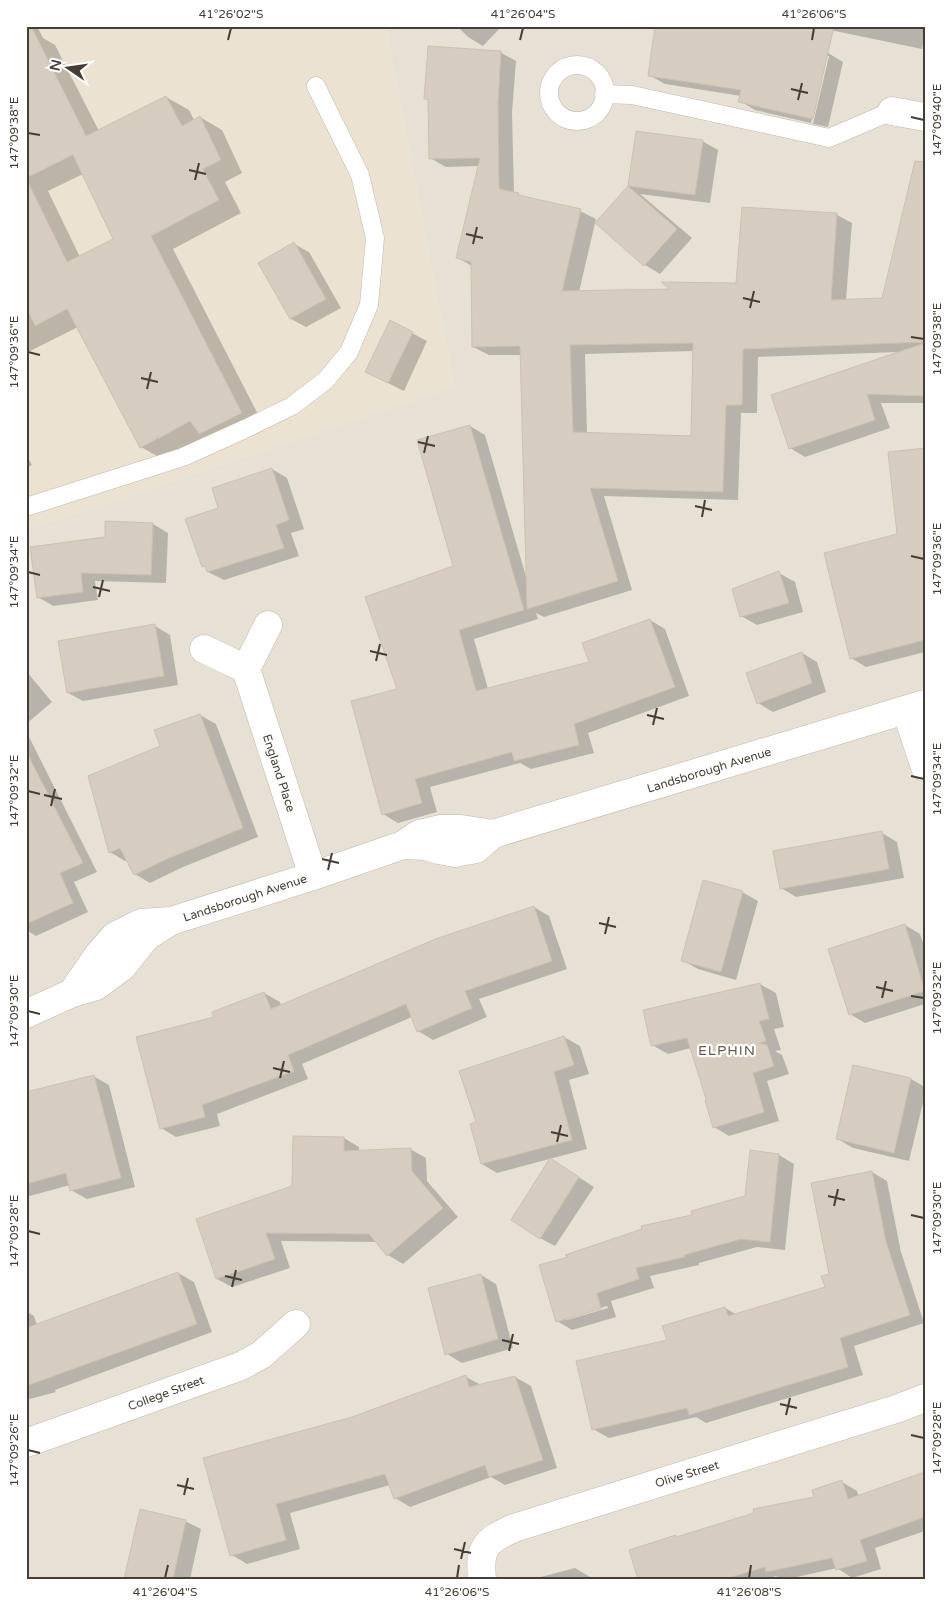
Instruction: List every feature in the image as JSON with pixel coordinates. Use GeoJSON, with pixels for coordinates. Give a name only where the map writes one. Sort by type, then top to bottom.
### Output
{"type":"FeatureCollection","features":[{"type":"Feature","properties":{"kind":"street"},"geometry":{"type":"LineString","coordinates":[[892,111],[925,117]]}},
{"type":"Feature","properties":{"kind":"street"},"geometry":{"type":"LineString","coordinates":[[204,649],[246,669],[268,625]]}},
{"type":"Feature","properties":{"kind":"street","name":"England Place"},"geometry":{"type":"LineString","coordinates":[[246,669],[313,876]]}},
{"type":"Feature","properties":{"kind":"street"},"geometry":{"type":"LineString","coordinates":[[916,707],[925,767]]}},
{"type":"Feature","properties":{"kind":"street","name":"Landsborough Avenue"},"geometry":{"type":"LineString","coordinates":[[26,1014],[72,993],[96,986],[122,967],[146,938],[171,921],[403,845],[426,846],[455,852],[476,849],[493,834],[916,707]]}},
{"type":"Feature","properties":{"kind":"street","name":"College Street"},"geometry":{"type":"LineString","coordinates":[[26,1443],[241,1366],[261,1355],[296,1324]]}},
{"type":"Feature","properties":{"kind":"street","name":"Olive Street"},"geometry":{"type":"LineString","coordinates":[[482,1579],[480,1561],[485,1546],[495,1536],[514,1528],[896,1409],[925,1398]]}},
{"type":"Feature","properties":{"kind":"lane"},"geometry":{"type":"LineString","coordinates":[[26,507],[182,457],[247,428],[292,406],[326,380],[349,352],[369,305],[376,238],[360,175],[316,86]]}},
{"type":"Feature","properties":{"kind":"lane"},"geometry":{"type":"LineString","coordinates":[[604,94],[632,95],[829,138],[892,111]]}},
{"type":"Feature","properties":{"kind":"shaded area"},"geometry":{"type":"Polygon","coordinates":[[[26,26],[386,26],[455,387],[26,530],[26,26]]]}},
{"type":"Feature","properties":{"kind":"shaded area"},"geometry":{"type":"Polygon","coordinates":[[[386,26],[925,26],[925,1579],[26,1579],[26,530],[454,387],[386,26]]]}},
{"type":"Feature","properties":{"kind":"building"},"geometry":{"type":"Polygon","coordinates":[[[26,26],[31,26],[86,136],[166,96],[182,126],[200,116],[221,160],[203,169],[219,200],[151,236],[242,413],[199,434],[190,421],[158,439],[157,436],[157,439],[140,448],[67,309],[35,326],[26,307],[26,26]],[[73,155],[26,178],[67,262],[113,239],[73,155]]]}},
{"type":"Feature","properties":{"kind":"building"},"geometry":{"type":"Polygon","coordinates":[[[655,26],[834,26],[813,119],[738,102],[741,90],[648,76],[655,26]]]}},
{"type":"Feature","properties":{"kind":"building"},"geometry":{"type":"Polygon","coordinates":[[[428,46],[501,51],[498,103],[499,189],[581,209],[562,291],[670,289],[661,282],[736,283],[742,207],[837,213],[831,300],[882,298],[915,161],[925,162],[925,342],[743,349],[742,405],[726,405],[723,492],[590,488],[618,581],[527,609],[520,346],[472,347],[471,262],[456,258],[480,158],[429,159],[428,99],[424,99],[428,46]],[[693,343],[570,345],[573,432],[691,436],[693,343]]]}},
{"type":"Feature","properties":{"kind":"building"},"geometry":{"type":"Polygon","coordinates":[[[636,131],[703,140],[695,195],[628,186],[636,131]]]}},
{"type":"Feature","properties":{"kind":"building"},"geometry":{"type":"Polygon","coordinates":[[[628,186],[677,229],[644,266],[595,223],[628,186]]]}},
{"type":"Feature","properties":{"kind":"building"},"geometry":{"type":"Polygon","coordinates":[[[294,242],[326,299],[290,319],[258,263],[294,242]]]}},
{"type":"Feature","properties":{"kind":"building"},"geometry":{"type":"Polygon","coordinates":[[[390,320],[413,332],[388,383],[365,372],[390,320]]]}},
{"type":"Feature","properties":{"kind":"building"},"geometry":{"type":"Polygon","coordinates":[[[925,343],[925,396],[867,394],[875,420],[789,449],[771,395],[925,343]]]}},
{"type":"Feature","properties":{"kind":"building"},"geometry":{"type":"Polygon","coordinates":[[[470,425],[524,610],[459,630],[476,691],[589,662],[582,643],[650,619],[675,687],[574,724],[579,745],[514,761],[512,752],[415,779],[422,803],[382,815],[351,701],[397,689],[365,597],[453,566],[417,440],[470,425]]]}},
{"type":"Feature","properties":{"kind":"building"},"geometry":{"type":"Polygon","coordinates":[[[925,448],[925,640],[850,659],[824,553],[897,534],[888,452],[925,448]]]}},
{"type":"Feature","properties":{"kind":"building"},"geometry":{"type":"Polygon","coordinates":[[[272,468],[289,520],[276,525],[284,548],[207,572],[205,566],[202,567],[185,519],[218,508],[212,488],[272,468]]]}},
{"type":"Feature","properties":{"kind":"building"},"geometry":{"type":"Polygon","coordinates":[[[105,521],[153,523],[151,575],[81,573],[83,592],[37,598],[30,547],[105,537],[105,521]]]}},
{"type":"Feature","properties":{"kind":"building"},"geometry":{"type":"Polygon","coordinates":[[[779,571],[789,603],[740,617],[732,589],[779,571]]]}},
{"type":"Feature","properties":{"kind":"building"},"geometry":{"type":"Polygon","coordinates":[[[155,624],[164,676],[67,693],[58,641],[155,624]]]}},
{"type":"Feature","properties":{"kind":"building"},"geometry":{"type":"Polygon","coordinates":[[[802,652],[812,683],[757,704],[746,673],[802,652]]]}},
{"type":"Feature","properties":{"kind":"building"},"geometry":{"type":"Polygon","coordinates":[[[200,714],[243,828],[167,859],[134,875],[120,848],[109,853],[88,776],[160,746],[154,730],[200,714]]]}},
{"type":"Feature","properties":{"kind":"building"},"geometry":{"type":"Polygon","coordinates":[[[26,751],[83,863],[60,873],[73,903],[26,924],[26,751]]]}},
{"type":"Feature","properties":{"kind":"building"},"geometry":{"type":"Polygon","coordinates":[[[882,831],[889,869],[780,889],[773,851],[882,831]]]}},
{"type":"Feature","properties":{"kind":"building"},"geometry":{"type":"Polygon","coordinates":[[[703,880],[743,891],[721,972],[681,961],[703,880]]]}},
{"type":"Feature","properties":{"kind":"building"},"geometry":{"type":"Polygon","coordinates":[[[534,906],[552,961],[465,991],[472,1008],[417,1032],[406,1004],[288,1055],[294,1071],[202,1105],[205,1117],[160,1129],[136,1037],[214,1017],[212,1012],[264,992],[271,1009],[438,938],[534,906]]]}},
{"type":"Feature","properties":{"kind":"building"},"geometry":{"type":"Polygon","coordinates":[[[905,924],[925,991],[849,1015],[828,949],[905,924]]]}},
{"type":"Feature","properties":{"kind":"building"},"geometry":{"type":"Polygon","coordinates":[[[760,983],[769,1019],[759,1021],[766,1041],[759,1043],[767,1045],[774,1066],[753,1073],[764,1112],[713,1128],[687,1038],[651,1046],[643,1010],[760,983]]]}},
{"type":"Feature","properties":{"kind":"building"},"geometry":{"type":"Polygon","coordinates":[[[564,1036],[574,1065],[554,1072],[572,1140],[481,1164],[470,1124],[476,1122],[459,1071],[564,1036]]]}},
{"type":"Feature","properties":{"kind":"building"},"geometry":{"type":"Polygon","coordinates":[[[853,1065],[911,1078],[894,1153],[836,1139],[853,1065]]]}},
{"type":"Feature","properties":{"kind":"building"},"geometry":{"type":"Polygon","coordinates":[[[94,1075],[121,1178],[70,1191],[66,1173],[26,1184],[26,1092],[94,1075]]]}},
{"type":"Feature","properties":{"kind":"building"},"geometry":{"type":"Polygon","coordinates":[[[293,1136],[344,1137],[344,1151],[411,1148],[412,1171],[443,1208],[387,1256],[369,1234],[266,1233],[275,1259],[216,1279],[196,1219],[292,1186],[293,1136]]]}},
{"type":"Feature","properties":{"kind":"building"},"geometry":{"type":"Polygon","coordinates":[[[750,1150],[779,1154],[770,1242],[741,1239],[684,1255],[685,1257],[636,1268],[639,1279],[597,1293],[601,1309],[556,1322],[539,1265],[568,1257],[565,1255],[642,1229],[641,1226],[692,1215],[691,1211],[745,1196],[750,1150]]]}},
{"type":"Feature","properties":{"kind":"building"},"geometry":{"type":"Polygon","coordinates":[[[550,1158],[579,1177],[540,1239],[511,1220],[550,1158]]]}},
{"type":"Feature","properties":{"kind":"building"},"geometry":{"type":"Polygon","coordinates":[[[872,1171],[886,1242],[910,1315],[840,1338],[848,1367],[689,1415],[687,1408],[592,1430],[576,1361],[667,1340],[662,1326],[725,1307],[728,1316],[825,1287],[821,1276],[829,1274],[811,1183],[872,1171]]]}},
{"type":"Feature","properties":{"kind":"building"},"geometry":{"type":"Polygon","coordinates":[[[178,1272],[197,1324],[26,1386],[26,1328],[178,1272]]]}},
{"type":"Feature","properties":{"kind":"building"},"geometry":{"type":"Polygon","coordinates":[[[481,1274],[498,1339],[445,1355],[428,1288],[481,1274]]]}},
{"type":"Feature","properties":{"kind":"building"},"geometry":{"type":"Polygon","coordinates":[[[466,1375],[469,1387],[515,1376],[543,1460],[489,1477],[485,1465],[394,1499],[385,1474],[276,1504],[286,1540],[230,1556],[203,1458],[352,1417],[466,1375]]]}},
{"type":"Feature","properties":{"kind":"building"},"geometry":{"type":"Polygon","coordinates":[[[925,1472],[925,1517],[860,1540],[867,1561],[836,1570],[832,1558],[766,1572],[765,1567],[725,1579],[638,1579],[629,1550],[754,1513],[753,1509],[814,1497],[812,1490],[842,1480],[848,1499],[925,1472]]]}},
{"type":"Feature","properties":{"kind":"building"},"geometry":{"type":"Polygon","coordinates":[[[140,1509],[186,1520],[173,1579],[124,1579],[140,1509]]]}},
{"type":"Feature","properties":{"kind":"district","name":"ELPHIN"},"geometry":{"type":"Point","coordinates":[727,1050]}}]}
